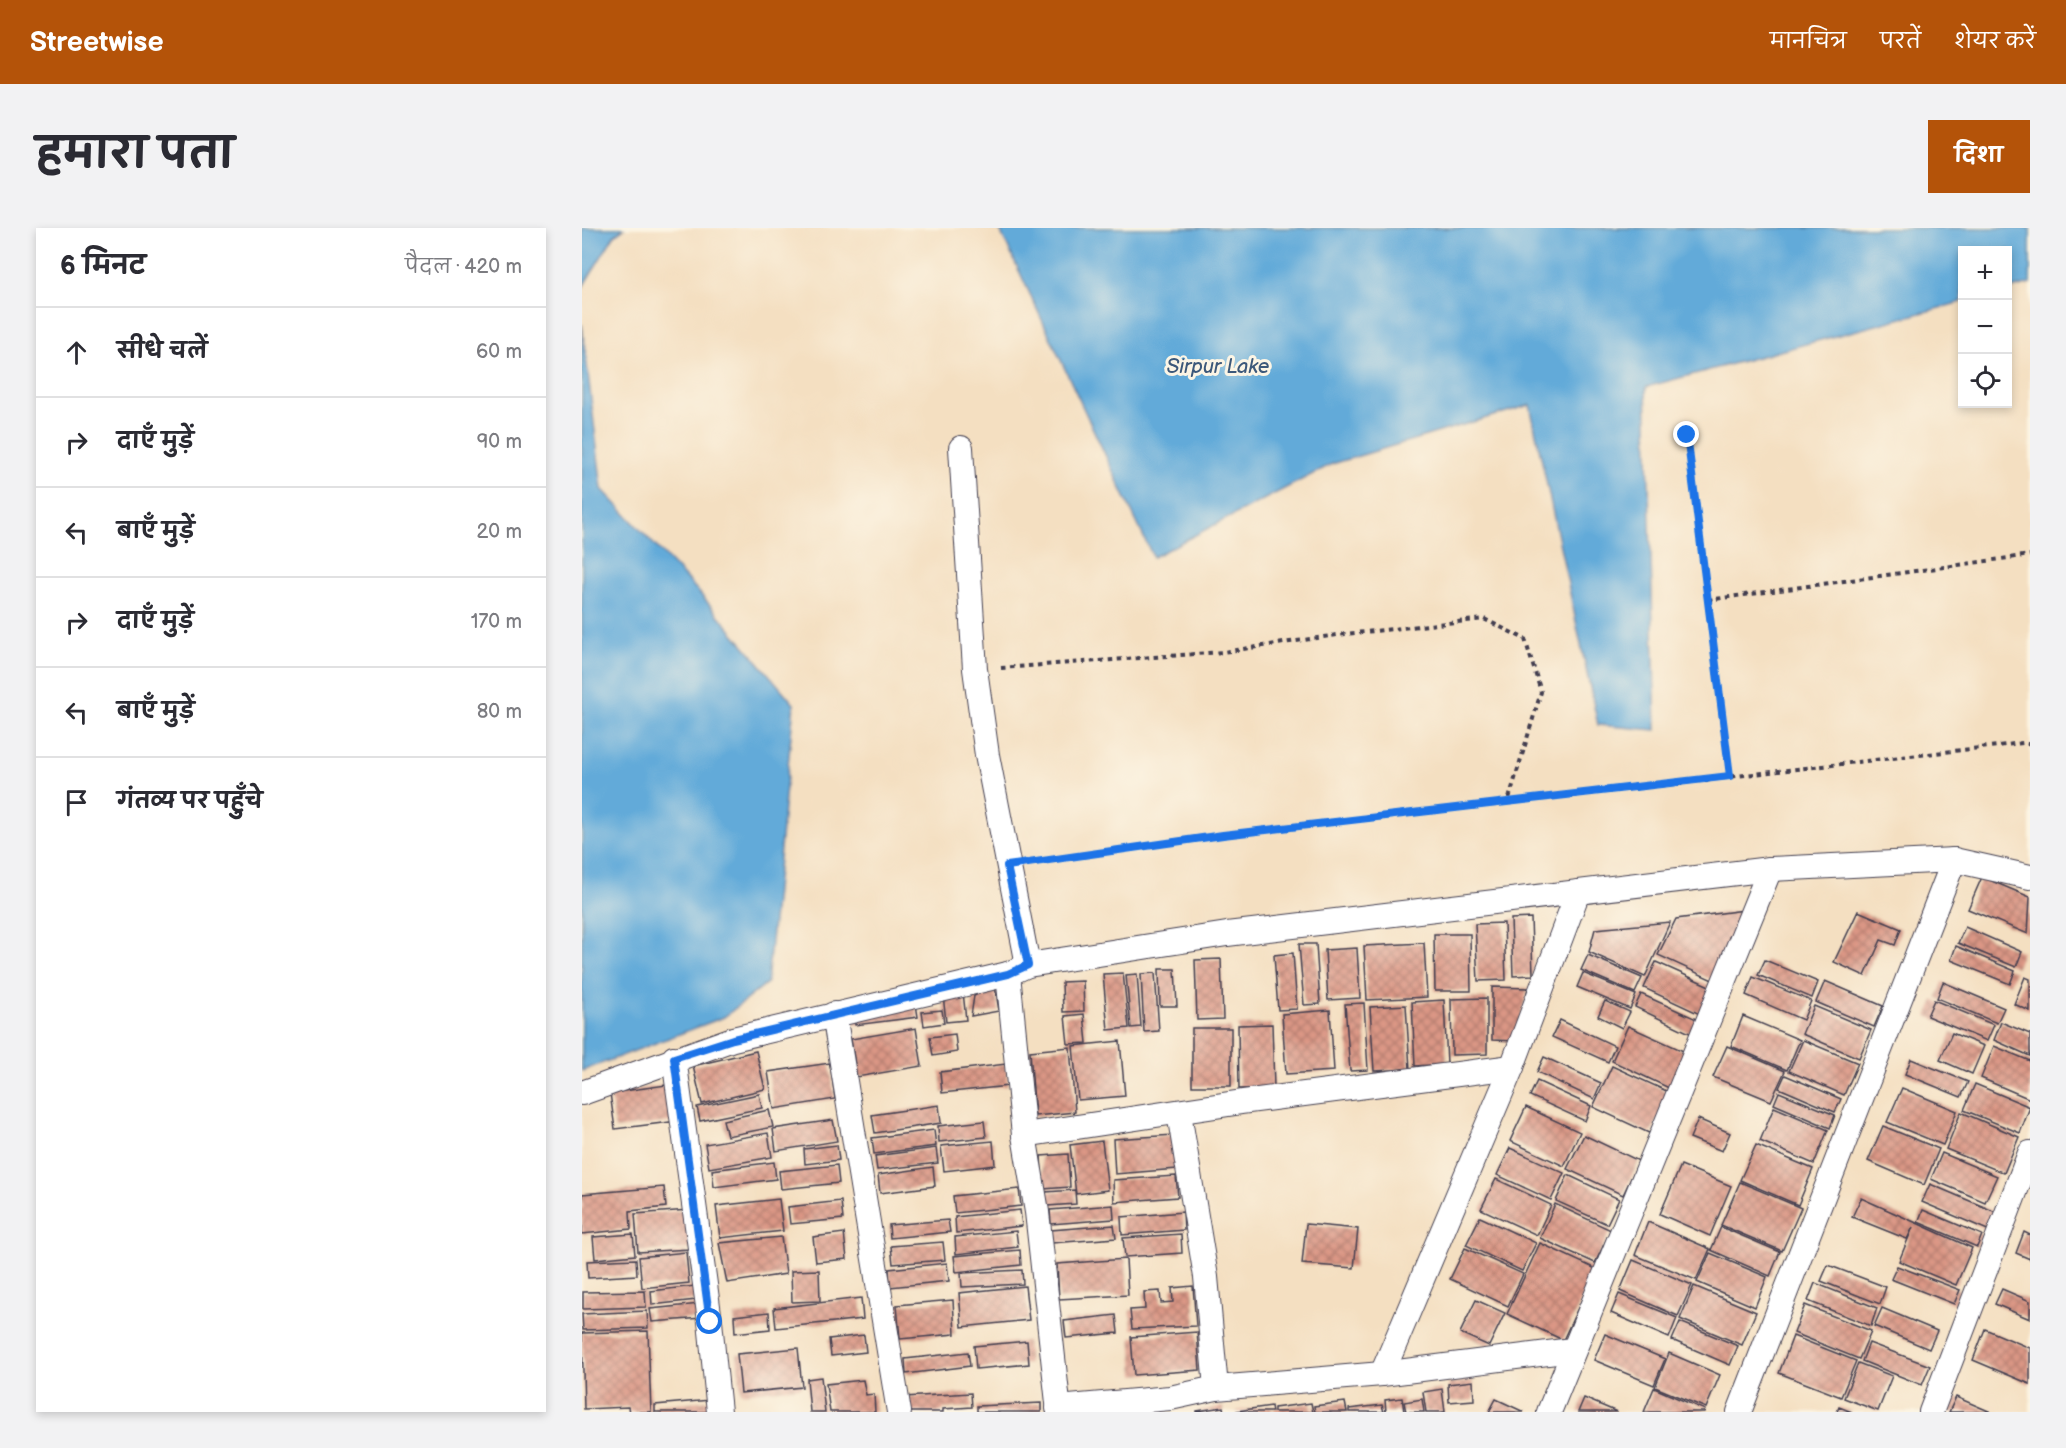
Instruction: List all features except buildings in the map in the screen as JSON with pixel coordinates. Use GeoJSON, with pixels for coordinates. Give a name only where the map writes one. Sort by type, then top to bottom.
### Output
{"type":"FeatureCollection","features":[{"type":"Feature","properties":{"kind":"street"},"geometry":{"type":"LineString","coordinates":[[961,448],[975,669],[1007,866],[1018,969],[1024,1136],[1037,1212],[1059,1410],[1170,1398],[1216,1388],[1382,1374],[1572,1350]]}},
{"type":"Feature","properties":{"kind":"street"},"geometry":{"type":"LineString","coordinates":[[1739,1412],[1954,860]]}},
{"type":"Feature","properties":{"kind":"street"},"geometry":{"type":"LineString","coordinates":[[582,1093],[674,1058],[733,1039],[834,1014],[1018,969],[1227,934],[1770,869],[1954,860],[2030,877]]}},
{"type":"Feature","properties":{"kind":"street"},"geometry":{"type":"LineString","coordinates":[[1549,1412],[1572,1350],[1770,869]]}},
{"type":"Feature","properties":{"kind":"street"},"geometry":{"type":"LineString","coordinates":[[1382,1374],[1512,1067],[1578,892]]}},
{"type":"Feature","properties":{"kind":"street"},"geometry":{"type":"LineString","coordinates":[[834,1014],[899,1412]]}},
{"type":"Feature","properties":{"kind":"street"},"geometry":{"type":"LineString","coordinates":[[674,1058],[710,1322],[719,1412]]}},
{"type":"Feature","properties":{"kind":"street"},"geometry":{"type":"LineString","coordinates":[[1024,1136],[1512,1067]]}},
{"type":"Feature","properties":{"kind":"street"},"geometry":{"type":"LineString","coordinates":[[1179,1113],[1206,1277],[1216,1388]]}},
{"type":"Feature","properties":{"kind":"street"},"geometry":{"type":"LineString","coordinates":[[1931,1412],[2030,1153]]}},
{"type":"Feature","properties":{"kind":"path"},"geometry":{"type":"LineString","coordinates":[[1687,435],[1730,776]]}},
{"type":"Feature","properties":{"kind":"path"},"geometry":{"type":"LineString","coordinates":[[1708,600],[2030,555]]}},
{"type":"Feature","properties":{"kind":"path"},"geometry":{"type":"LineString","coordinates":[[975,669],[1223,652],[1337,635],[1484,619],[1525,639],[1541,692],[1508,802]]}},
{"type":"Feature","properties":{"kind":"path"},"geometry":{"type":"LineString","coordinates":[[1007,866],[1223,835],[1730,776],[2030,744]]}},
{"type":"Feature","properties":{"kind":"water"},"geometry":{"type":"Polygon","coordinates":[[[582,228],[624,228],[614,236],[582,288],[582,228]]]}},
{"type":"Feature","properties":{"kind":"water","name":"Sirpur Lake"},"geometry":{"type":"Polygon","coordinates":[[[999,228],[2030,228],[2030,284],[2012,289],[2012,246],[1958,246],[1958,303],[1646,387],[1656,730],[1598,725],[1530,405],[1332,464],[1153,557],[999,228]]]}},
{"type":"Feature","properties":{"kind":"water"},"geometry":{"type":"Polygon","coordinates":[[[582,324],[602,489],[697,590],[794,704],[767,983],[724,1017],[582,1071],[582,324]]]}},
{"type":"Feature","properties":{"kind":"route"},"geometry":{"type":"LineString","coordinates":[[710,1322],[674,1058],[733,1039],[1008,974],[1028,965],[1007,866],[1223,835],[1730,776],[1687,435]]}}]}
